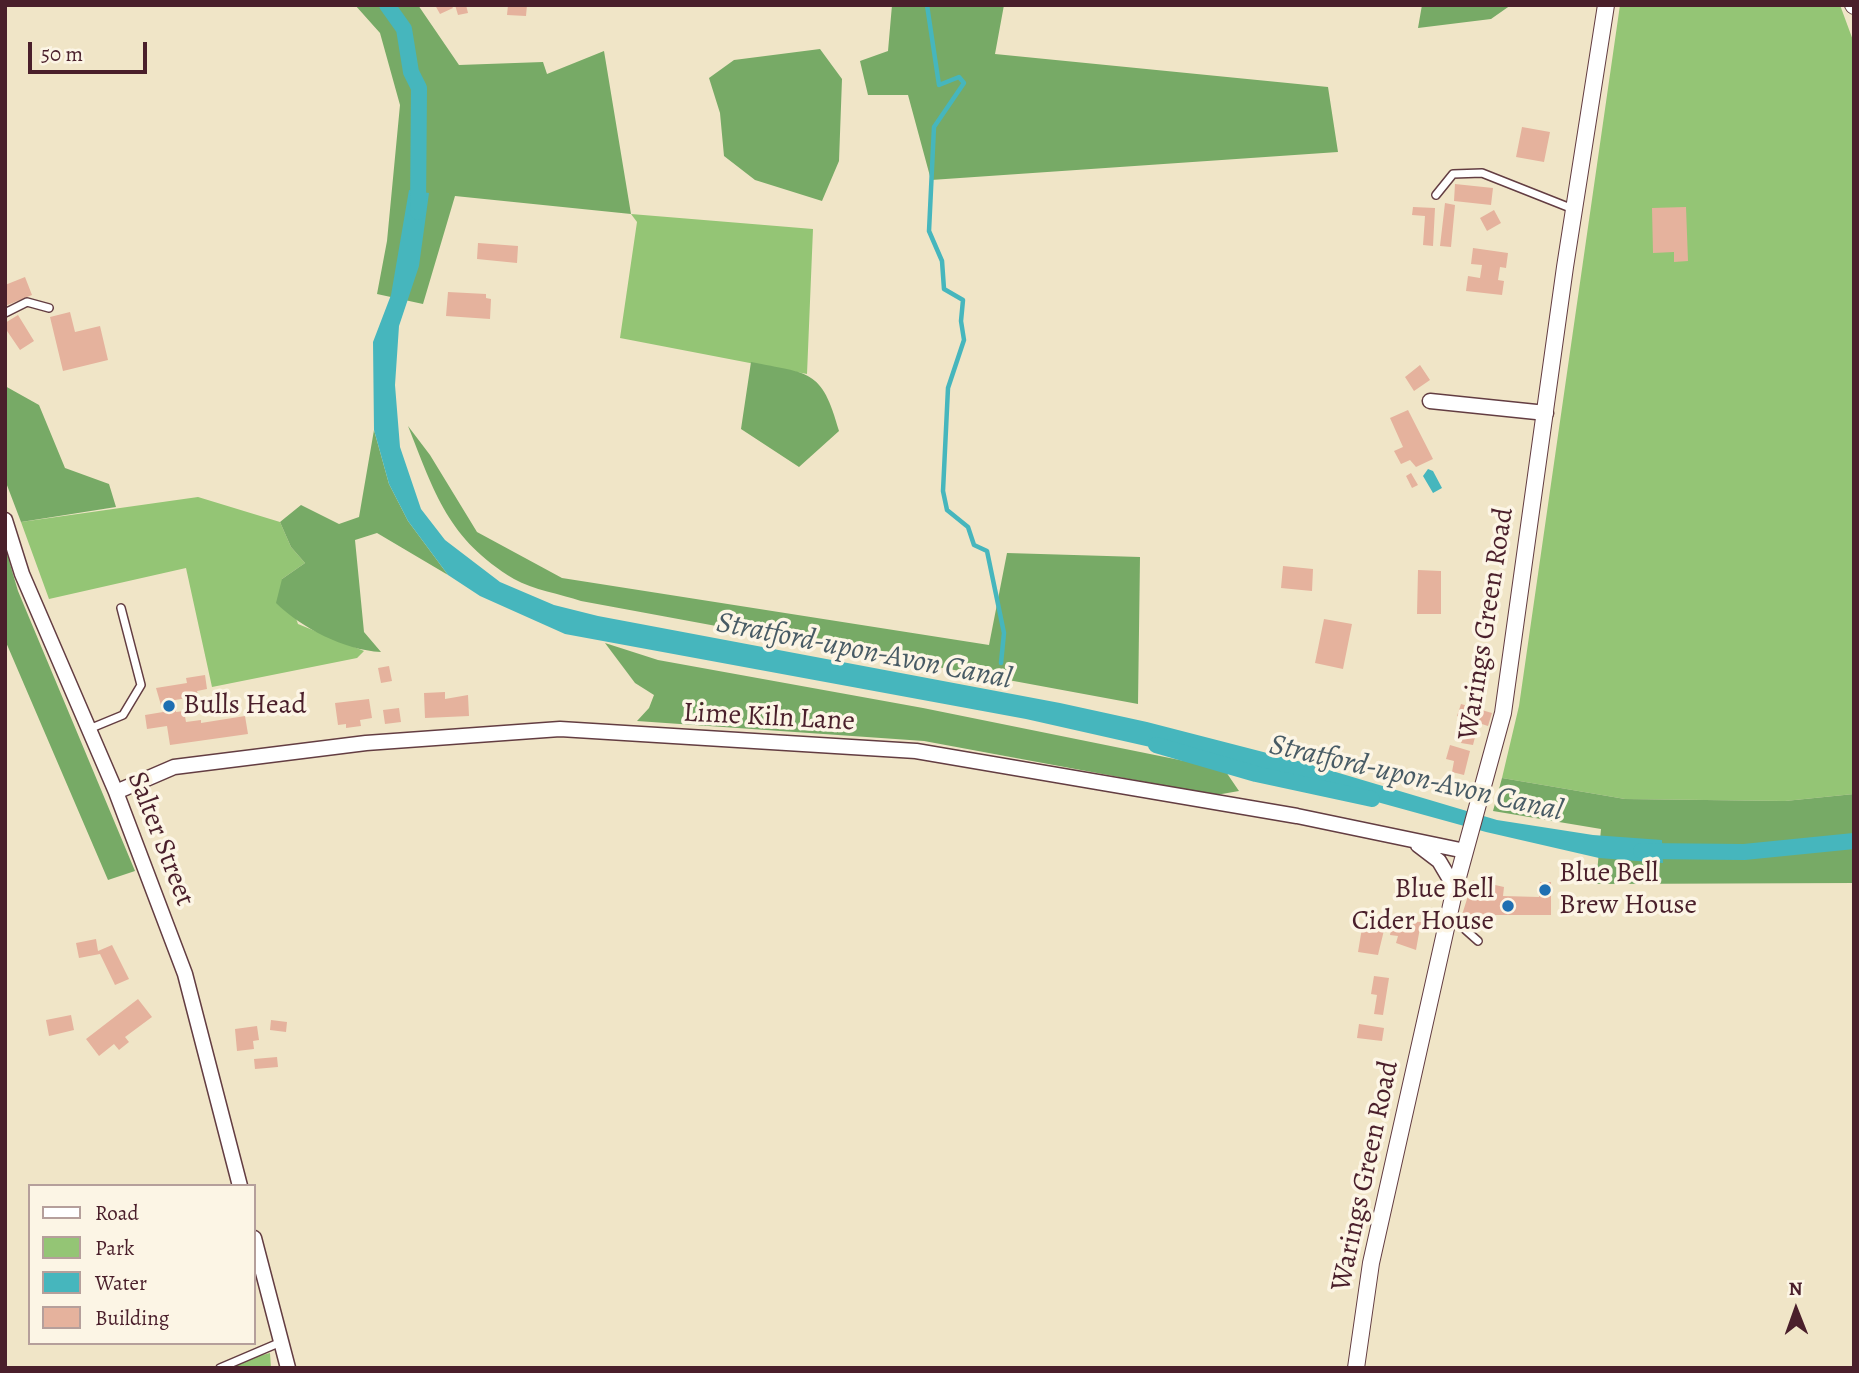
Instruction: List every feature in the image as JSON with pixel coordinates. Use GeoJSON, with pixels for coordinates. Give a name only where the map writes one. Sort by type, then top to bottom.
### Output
{"type":"FeatureCollection","features":[{"type":"Feature","properties":{"kind":"street","name":"Warings Green Road"},"geometry":{"type":"LineString","coordinates":[[1356,1368],[1371,1263],[1455,888],[1503,713],[1573,210],[1606,5]]}},
{"type":"Feature","properties":{"kind":"street"},"geometry":{"type":"LineString","coordinates":[[1430,401],[1546,413]]}},
{"type":"Feature","properties":{"kind":"street","name":"Salter Street"},"geometry":{"type":"LineString","coordinates":[[5,520],[22,574],[116,792],[185,974],[239,1184]]}},
{"type":"Feature","properties":{"kind":"street","name":"Lime Kiln Lane"},"geometry":{"type":"LineString","coordinates":[[116,792],[174,767],[366,743],[560,729],[916,751],[1297,816],[1417,844],[1468,844]]}},
{"type":"Feature","properties":{"kind":"street","name":"Lime Kiln Lane"},"geometry":{"type":"LineString","coordinates":[[1417,844],[1439,861],[1455,888]]}},
{"type":"Feature","properties":{"kind":"street"},"geometry":{"type":"LineString","coordinates":[[256,1246],[288,1368]]}},
{"type":"Feature","properties":{"kind":"lane"},"geometry":{"type":"LineString","coordinates":[[1436,195],[1453,174],[1482,173],[1573,210]]}},
{"type":"Feature","properties":{"kind":"lane"},"geometry":{"type":"LineString","coordinates":[[5,313],[27,302],[48,308]]}},
{"type":"Feature","properties":{"kind":"lane"},"geometry":{"type":"LineString","coordinates":[[89,729],[122,715],[141,685],[121,608]]}},
{"type":"Feature","properties":{"kind":"lane"},"geometry":{"type":"LineString","coordinates":[[1449,915],[1478,941]]}},
{"type":"Feature","properties":{"kind":"lane"},"geometry":{"type":"LineString","coordinates":[[220,1368],[281,1342]]}},
{"type":"Feature","properties":{"kind":"green space"},"geometry":{"type":"Polygon","coordinates":[[[355,5],[418,5],[459,65],[543,62],[547,74],[604,51],[631,214],[455,196],[423,304],[377,294],[387,241],[400,105],[380,33],[355,5]]]}},
{"type":"Feature","properties":{"kind":"green space"},"geometry":{"type":"Polygon","coordinates":[[[892,5],[1004,5],[995,54],[1328,87],[1338,152],[931,180],[908,95],[868,95],[860,61],[888,51],[892,5]]]}},
{"type":"Feature","properties":{"kind":"green space"},"geometry":{"type":"Polygon","coordinates":[[[1422,5],[1511,5],[1491,19],[1418,28],[1422,5]]]}},
{"type":"Feature","properties":{"kind":"green space"},"geometry":{"type":"Polygon","coordinates":[[[1620,5],[1840,5],[1854,43],[1854,794],[1785,801],[1625,799],[1502,778],[1519,706],[1620,5]]]}},
{"type":"Feature","properties":{"kind":"green space"},"geometry":{"type":"Polygon","coordinates":[[[820,49],[842,79],[839,161],[822,201],[755,180],[724,156],[720,113],[709,78],[734,60],[820,49]]]}},
{"type":"Feature","properties":{"kind":"green space"},"geometry":{"type":"Polygon","coordinates":[[[631,214],[813,229],[807,374],[620,338],[637,222],[631,214]]]}},
{"type":"Feature","properties":{"kind":"green space"},"geometry":{"type":"Polygon","coordinates":[[[751,362],[800,372],[810,377],[826,395],[833,410],[839,431],[799,467],[741,429],[751,362]]]}},
{"type":"Feature","properties":{"kind":"green space"},"geometry":{"type":"Polygon","coordinates":[[[5,386],[39,405],[65,468],[109,484],[116,507],[21,522],[5,480],[5,386]]]}},
{"type":"Feature","properties":{"kind":"green space"},"geometry":{"type":"Polygon","coordinates":[[[408,426],[430,455],[477,532],[562,578],[989,645],[1007,553],[1140,557],[1138,704],[581,601],[530,586],[492,564],[473,548],[459,531],[436,494],[408,426]]]}},
{"type":"Feature","properties":{"kind":"green space"},"geometry":{"type":"Polygon","coordinates":[[[374,430],[389,484],[408,521],[448,575],[377,533],[355,540],[364,632],[381,652],[353,647],[324,636],[298,621],[276,603],[282,579],[305,563],[291,547],[280,522],[301,505],[339,524],[359,517],[374,430]]]}},
{"type":"Feature","properties":{"kind":"green space"},"geometry":{"type":"Polygon","coordinates":[[[198,497],[280,522],[291,547],[305,563],[282,579],[298,624],[364,651],[357,658],[212,687],[186,568],[49,599],[21,522],[198,497]]]}},
{"type":"Feature","properties":{"kind":"green space"},"geometry":{"type":"Polygon","coordinates":[[[5,547],[18,591],[135,871],[108,880],[5,640],[5,547]]]}},
{"type":"Feature","properties":{"kind":"green space"},"geometry":{"type":"Polygon","coordinates":[[[605,643],[658,660],[923,708],[1224,769],[1239,791],[1216,795],[924,741],[637,721],[649,708],[654,695],[635,683],[605,643]]]}},
{"type":"Feature","properties":{"kind":"green space"},"geometry":{"type":"Polygon","coordinates":[[[1502,778],[1625,799],[1785,801],[1854,794],[1854,883],[1596,884],[1601,829],[1493,811],[1502,778]]]}},
{"type":"Feature","properties":{"kind":"green space"},"geometry":{"type":"Polygon","coordinates":[[[270,1353],[271,1368],[215,1368],[270,1353]]]}},
{"type":"Feature","properties":{"kind":"water"},"geometry":{"type":"Polygon","coordinates":[[[409,190],[429,193],[419,266],[399,326],[395,385],[400,447],[421,509],[445,540],[500,582],[554,605],[598,616],[1060,703],[1147,722],[1302,762],[1497,820],[1593,835],[1662,840],[1663,863],[1599,858],[1486,832],[1301,781],[1026,719],[565,634],[480,596],[448,575],[408,521],[389,484],[374,430],[373,342],[391,295],[409,190]]]}},
{"type":"Feature","properties":{"kind":"water"},"geometry":{"type":"Polygon","coordinates":[[[1428,469],[1433,471],[1442,488],[1433,493],[1423,476],[1428,469]]]}},
{"type":"Feature","properties":{"kind":"building"},"geometry":{"type":"Polygon","coordinates":[[[435,5],[451,5],[453,8],[440,14],[435,5]]]}},
{"type":"Feature","properties":{"kind":"building"},"geometry":{"type":"Polygon","coordinates":[[[455,5],[466,5],[468,13],[458,15],[455,5]]]}},
{"type":"Feature","properties":{"kind":"building"},"geometry":{"type":"Polygon","coordinates":[[[508,5],[527,5],[526,16],[507,15],[508,5]]]}},
{"type":"Feature","properties":{"kind":"building"},"geometry":{"type":"Polygon","coordinates":[[[1522,127],[1550,132],[1544,162],[1516,157],[1522,127]]]}},
{"type":"Feature","properties":{"kind":"building"},"geometry":{"type":"Polygon","coordinates":[[[1455,184],[1493,188],[1491,205],[1454,201],[1455,184]]]}},
{"type":"Feature","properties":{"kind":"building"},"geometry":{"type":"Polygon","coordinates":[[[1445,203],[1455,205],[1451,247],[1440,246],[1445,203]]]}},
{"type":"Feature","properties":{"kind":"building"},"geometry":{"type":"Polygon","coordinates":[[[1413,207],[1435,208],[1433,246],[1423,245],[1425,216],[1412,215],[1413,207]]]}},
{"type":"Feature","properties":{"kind":"building"},"geometry":{"type":"Polygon","coordinates":[[[1686,207],[1688,261],[1674,262],[1674,252],[1653,253],[1652,208],[1686,207]]]}},
{"type":"Feature","properties":{"kind":"building"},"geometry":{"type":"Polygon","coordinates":[[[1494,210],[1501,223],[1487,231],[1480,218],[1494,210]]]}},
{"type":"Feature","properties":{"kind":"building"},"geometry":{"type":"Polygon","coordinates":[[[478,243],[518,246],[517,263],[477,259],[478,243]]]}},
{"type":"Feature","properties":{"kind":"building"},"geometry":{"type":"Polygon","coordinates":[[[1473,248],[1508,253],[1506,268],[1500,267],[1498,280],[1504,281],[1502,295],[1466,291],[1468,276],[1480,278],[1482,265],[1471,264],[1473,248]]]}},
{"type":"Feature","properties":{"kind":"building"},"geometry":{"type":"Polygon","coordinates":[[[25,277],[32,295],[5,306],[5,285],[25,277]]]}},
{"type":"Feature","properties":{"kind":"building"},"geometry":{"type":"Polygon","coordinates":[[[448,292],[486,294],[486,298],[491,299],[490,319],[446,316],[448,292]]]}},
{"type":"Feature","properties":{"kind":"building"},"geometry":{"type":"Polygon","coordinates":[[[70,312],[75,332],[100,326],[108,360],[63,371],[50,317],[70,312]]]}},
{"type":"Feature","properties":{"kind":"building"},"geometry":{"type":"Polygon","coordinates":[[[18,315],[34,341],[20,350],[5,328],[5,323],[18,315]]]}},
{"type":"Feature","properties":{"kind":"building"},"geometry":{"type":"Polygon","coordinates":[[[1420,365],[1430,380],[1414,391],[1405,377],[1420,365]]]}},
{"type":"Feature","properties":{"kind":"building"},"geometry":{"type":"Polygon","coordinates":[[[1408,410],[1433,459],[1416,467],[1410,460],[1401,464],[1394,451],[1403,447],[1390,418],[1408,410]]]}},
{"type":"Feature","properties":{"kind":"building"},"geometry":{"type":"Polygon","coordinates":[[[1411,473],[1418,485],[1412,488],[1406,476],[1411,473]]]}},
{"type":"Feature","properties":{"kind":"building"},"geometry":{"type":"Polygon","coordinates":[[[1283,566],[1313,569],[1312,591],[1281,588],[1283,566]]]}},
{"type":"Feature","properties":{"kind":"building"},"geometry":{"type":"Polygon","coordinates":[[[1418,570],[1441,571],[1441,614],[1417,614],[1418,570]]]}},
{"type":"Feature","properties":{"kind":"building"},"geometry":{"type":"Polygon","coordinates":[[[1324,619],[1352,624],[1343,669],[1315,663],[1324,619]]]}},
{"type":"Feature","properties":{"kind":"building"},"geometry":{"type":"Polygon","coordinates":[[[389,666],[392,681],[381,683],[378,668],[389,666]]]}},
{"type":"Feature","properties":{"kind":"building","name":"Bulls Head"},"geometry":{"type":"Polygon","coordinates":[[[205,675],[207,689],[197,691],[199,699],[193,700],[195,712],[189,713],[187,698],[175,700],[176,712],[184,711],[186,722],[201,720],[201,723],[245,716],[248,734],[170,745],[167,726],[147,729],[145,715],[163,712],[156,688],[187,683],[186,678],[205,675]]]}},
{"type":"Feature","properties":{"kind":"building"},"geometry":{"type":"Polygon","coordinates":[[[445,692],[445,699],[468,695],[469,716],[425,718],[424,693],[445,692]]]}},
{"type":"Feature","properties":{"kind":"building"},"geometry":{"type":"Polygon","coordinates":[[[369,699],[372,718],[360,720],[361,726],[346,728],[346,724],[338,725],[335,703],[369,699]]]}},
{"type":"Feature","properties":{"kind":"building"},"geometry":{"type":"Polygon","coordinates":[[[1461,704],[1492,713],[1488,726],[1457,716],[1461,704]]]}},
{"type":"Feature","properties":{"kind":"building"},"geometry":{"type":"Polygon","coordinates":[[[399,708],[401,722],[385,724],[383,710],[399,708]]]}},
{"type":"Feature","properties":{"kind":"building"},"geometry":{"type":"Polygon","coordinates":[[[1465,730],[1476,733],[1473,745],[1461,743],[1465,730]]]}},
{"type":"Feature","properties":{"kind":"building"},"geometry":{"type":"Polygon","coordinates":[[[1450,745],[1470,751],[1464,775],[1452,772],[1454,761],[1446,759],[1450,745]]]}},
{"type":"Feature","properties":{"kind":"building","name":"Blue Bell Cider House"},"geometry":{"type":"Polygon","coordinates":[[[1473,880],[1504,887],[1503,896],[1539,897],[1540,882],[1551,882],[1551,915],[1489,915],[1485,925],[1461,918],[1473,880]]]}},
{"type":"Feature","properties":{"kind":"building"},"geometry":{"type":"Polygon","coordinates":[[[1373,920],[1386,922],[1378,955],[1358,952],[1362,928],[1371,930],[1373,920]]]}},
{"type":"Feature","properties":{"kind":"building"},"geometry":{"type":"Polygon","coordinates":[[[1401,921],[1421,922],[1416,950],[1396,943],[1398,936],[1390,935],[1392,923],[1400,924],[1401,921]]]}},
{"type":"Feature","properties":{"kind":"building"},"geometry":{"type":"Polygon","coordinates":[[[96,939],[98,951],[112,945],[129,979],[115,985],[100,954],[79,958],[76,943],[96,939]]]}},
{"type":"Feature","properties":{"kind":"building"},"geometry":{"type":"Polygon","coordinates":[[[1374,976],[1389,978],[1383,1015],[1374,1014],[1377,995],[1371,994],[1374,976]]]}},
{"type":"Feature","properties":{"kind":"building"},"geometry":{"type":"Polygon","coordinates":[[[138,999],[152,1017],[125,1037],[129,1042],[119,1050],[114,1044],[99,1056],[86,1039],[138,999]]]}},
{"type":"Feature","properties":{"kind":"building"},"geometry":{"type":"Polygon","coordinates":[[[71,1015],[74,1030],[49,1036],[46,1020],[71,1015]]]}},
{"type":"Feature","properties":{"kind":"building"},"geometry":{"type":"Polygon","coordinates":[[[271,1020],[287,1022],[286,1032],[270,1030],[271,1020]]]}},
{"type":"Feature","properties":{"kind":"building"},"geometry":{"type":"Polygon","coordinates":[[[1359,1024],[1384,1028],[1382,1041],[1357,1038],[1359,1024]]]}},
{"type":"Feature","properties":{"kind":"building"},"geometry":{"type":"Polygon","coordinates":[[[257,1026],[259,1040],[253,1041],[254,1049],[237,1051],[235,1029],[257,1026]]]}},
{"type":"Feature","properties":{"kind":"building"},"geometry":{"type":"Polygon","coordinates":[[[277,1057],[278,1067],[255,1069],[254,1059],[277,1057]]]}},
{"type":"Feature","properties":{"kind":"waterway","name":"Stratford-upon-Avon Canal"},"geometry":{"type":"LineString","coordinates":[[387,5],[404,29],[411,72],[419,88],[418,212]]}},
{"type":"Feature","properties":{"kind":"waterway"},"geometry":{"type":"LineString","coordinates":[[927,5],[939,85],[959,77],[964,83],[934,127],[929,231],[942,261],[944,289],[963,300],[961,321],[964,340],[948,388],[943,491],[947,510],[968,527],[974,545],[987,551],[1004,633],[1001,663]]}},
{"type":"Feature","properties":{"kind":"waterway","name":"Stratford-upon-Avon Canal"},"geometry":{"type":"LineString","coordinates":[[1156,745],[1256,774],[1372,799]]}},
{"type":"Feature","properties":{"kind":"waterway","name":"Stratford-upon-Avon Canal"},"geometry":{"type":"LineString","coordinates":[[1641,851],[1744,852],[1854,841]]}},
{"type":"Feature","properties":{"kind":"place","name":"Bulls Head"},"geometry":{"type":"Point","coordinates":[169,706]}},
{"type":"Feature","properties":{"kind":"place","name":"Blue Bell Brew House"},"geometry":{"type":"Point","coordinates":[1545,890]}},
{"type":"Feature","properties":{"kind":"place","name":"Blue Bell Cider House"},"geometry":{"type":"Point","coordinates":[1508,906]}}]}
